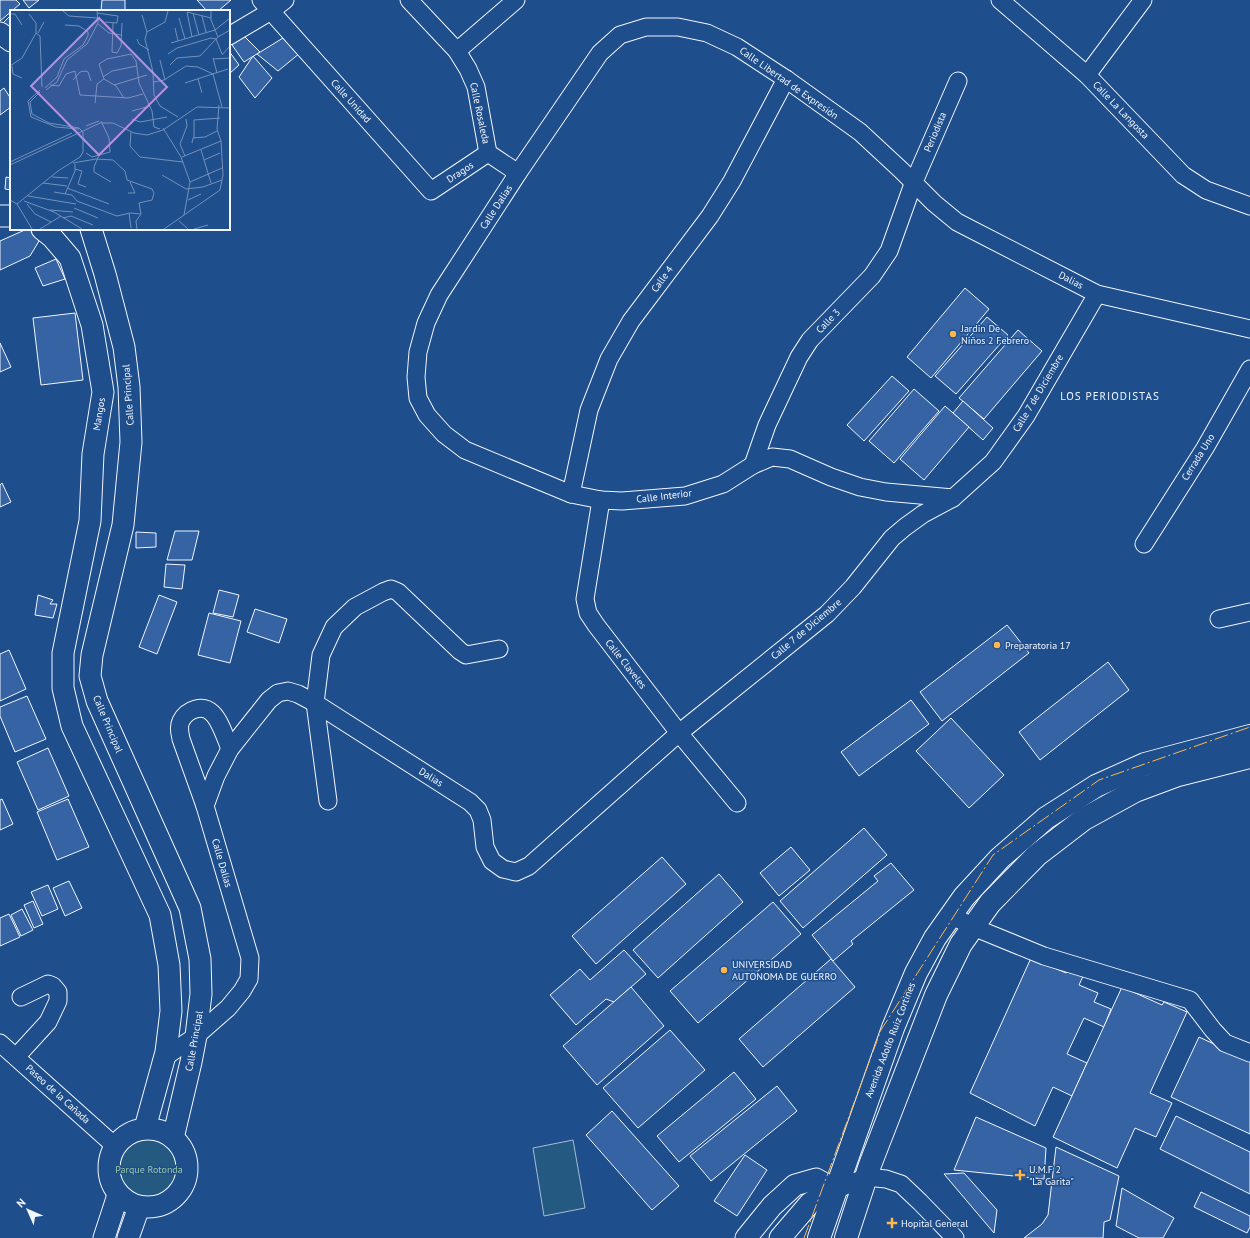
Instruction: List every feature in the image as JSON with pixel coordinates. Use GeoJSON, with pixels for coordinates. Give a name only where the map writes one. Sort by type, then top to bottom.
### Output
{"type":"FeatureCollection","features":[{"type":"Feature","properties":{"kind":"main road","name":"Avenida Adolfo Ruiz Cortines"},"geometry":{"type":"LineString","coordinates":[[819,1238],[896,1021],[916,974],[935,938],[964,897],[1000,858],[1046,818],[1096,786],[1145,764],[1250,736]]}},
{"type":"Feature","properties":{"kind":"main road"},"geometry":{"type":"LineString","coordinates":[[846,1238],[866,1177],[936,995],[961,944],[990,903],[1037,855],[1084,819],[1135,791],[1178,776],[1250,757]]}},
{"type":"Feature","properties":{"kind":"street"},"geometry":{"type":"LineString","coordinates":[[230,35],[266,6],[285,0]]}},
{"type":"Feature","properties":{"kind":"street","name":"Calle Rosaleda"},"geometry":{"type":"LineString","coordinates":[[409,0],[457,51],[468,68],[476,87],[488,153]]}},
{"type":"Feature","properties":{"kind":"street"},"geometry":{"type":"LineString","coordinates":[[457,51],[516,0]]}},
{"type":"Feature","properties":{"kind":"street","name":"Calle La Langosta"},"geometry":{"type":"LineString","coordinates":[[1000,0],[1088,75],[1183,175],[1206,190],[1250,206]]}},
{"type":"Feature","properties":{"kind":"street"},"geometry":{"type":"LineString","coordinates":[[1088,75],[1143,0]]}},
{"type":"Feature","properties":{"kind":"street","name":"Calle Unidad"},"geometry":{"type":"LineString","coordinates":[[266,6],[431,191]]}},
{"type":"Feature","properties":{"kind":"street","name":"Calle Libertad de Expresión"},"geometry":{"type":"LineString","coordinates":[[620,35],[646,27],[678,27],[706,33],[737,47],[786,79],[860,132],[901,170],[913,184]]}},
{"type":"Feature","properties":{"kind":"street"},"geometry":{"type":"LineString","coordinates":[[0,33],[10,40]]}},
{"type":"Feature","properties":{"kind":"street","name":"Calle Dalias"},"geometry":{"type":"LineString","coordinates":[[418,398],[416,377],[418,352],[426,324],[439,295],[518,173],[600,53],[620,35]]}},
{"type":"Feature","properties":{"kind":"street","name":"Calle 4"},"geometry":{"type":"LineString","coordinates":[[571,494],[589,410],[609,359],[631,321],[710,216],[786,79]]}},
{"type":"Feature","properties":{"kind":"street","name":"Periodista"},"geometry":{"type":"LineString","coordinates":[[913,184],[958,81]]}},
{"type":"Feature","properties":{"kind":"street"},"geometry":{"type":"LineString","coordinates":[[488,153],[518,173]]}},
{"type":"Feature","properties":{"kind":"street","name":"Dragos"},"geometry":{"type":"LineString","coordinates":[[431,191],[488,153]]}},
{"type":"Feature","properties":{"kind":"street","name":"Dalias"},"geometry":{"type":"LineString","coordinates":[[913,184],[957,222],[1097,294],[1250,329]]}},
{"type":"Feature","properties":{"kind":"street","name":"Calle 3"},"geometry":{"type":"LineString","coordinates":[[753,465],[767,425],[799,357],[810,340],[872,276],[888,251],[913,184]]}},
{"type":"Feature","properties":{"kind":"street","name":"Mangos"},"geometry":{"type":"LineString","coordinates":[[43,230],[52,237],[70,258],[92,325],[103,392],[93,454],[90,521],[72,613]]}},
{"type":"Feature","properties":{"kind":"street","name":"Calle Principal"},"geometry":{"type":"LineString","coordinates":[[91,230],[105,274],[124,347],[129,395],[130,442],[123,525],[92,655],[90,676],[97,701],[190,908],[200,960],[201,994],[196,1036],[172,1138]]}},
{"type":"Feature","properties":{"kind":"street","name":"Calle 7 de Diciembre"},"geometry":{"type":"LineString","coordinates":[[516,872],[529,866],[679,733],[827,614],[853,587],[892,538],[905,526],[923,514],[953,498],[993,462],[1026,416],[1097,294]]}},
{"type":"Feature","properties":{"kind":"street","name":"Cerrada Uno"},"geometry":{"type":"LineString","coordinates":[[1144,544],[1204,448],[1250,368]]}},
{"type":"Feature","properties":{"kind":"street","name":"Calle Interior"},"geometry":{"type":"LineString","coordinates":[[418,398],[427,415],[444,434],[465,450],[571,494],[601,500],[622,501],[685,496],[723,484],[753,465],[772,457],[790,459],[831,477],[860,487],[886,492],[953,498]]}},
{"type":"Feature","properties":{"kind":"street","name":"Calle Claveles"},"geometry":{"type":"LineString","coordinates":[[601,500],[585,599],[588,613],[679,733],[737,803]]}},
{"type":"Feature","properties":{"kind":"street"},"geometry":{"type":"LineString","coordinates":[[328,801],[315,704],[321,655],[334,627],[355,607],[383,592],[391,590],[398,592],[466,655],[499,649]]}},
{"type":"Feature","properties":{"kind":"street"},"geometry":{"type":"LineString","coordinates":[[1219,619],[1250,612]]}},
{"type":"Feature","properties":{"kind":"street"},"geometry":{"type":"LineString","coordinates":[[101,617],[72,613],[63,653],[63,688],[72,726],[160,916],[169,965],[170,1012],[165,1057],[145,1128]]}},
{"type":"Feature","properties":{"kind":"street"},"geometry":{"type":"LineString","coordinates":[[205,806],[216,776],[230,749],[269,700],[278,693],[288,691],[298,694],[315,704]]}},
{"type":"Feature","properties":{"kind":"street","name":"Dalias"},"geometry":{"type":"LineString","coordinates":[[315,704],[470,802],[478,810],[482,820],[485,847],[492,861],[504,869],[516,872]]}},
{"type":"Feature","properties":{"kind":"street","name":"Calle Dalias"},"geometry":{"type":"LineString","coordinates":[[165,1057],[196,1036],[228,1008],[242,991],[249,979],[250,958],[205,806],[181,739],[179,728],[181,721],[186,714],[194,709],[204,708],[216,717],[230,749]]}},
{"type":"Feature","properties":{"kind":"street"},"geometry":{"type":"LineString","coordinates":[[951,915],[973,927],[1044,956],[1190,1000],[1225,1044],[1250,1054]]}},
{"type":"Feature","properties":{"kind":"street"},"geometry":{"type":"LineString","coordinates":[[16,1058],[48,1022],[58,1001],[58,992],[53,986],[48,984],[22,997]]}},
{"type":"Feature","properties":{"kind":"street","name":"Paseo de la Cañada"},"geometry":{"type":"LineString","coordinates":[[0,1043],[115,1146]]}},
{"type":"Feature","properties":{"kind":"street"},"geometry":{"type":"LineString","coordinates":[[145,1128],[167,1132],[172,1138],[181,1145],[187,1163],[185,1182],[174,1197],[158,1206],[139,1207],[118,1195],[110,1182],[108,1168],[111,1153],[119,1140],[130,1132],[145,1128]]}},
{"type":"Feature","properties":{"kind":"street"},"geometry":{"type":"LineString","coordinates":[[780,1238],[810,1203],[821,1196],[866,1177],[886,1179],[901,1184],[955,1238]]}},
{"type":"Feature","properties":{"kind":"street"},"geometry":{"type":"LineString","coordinates":[[746,1238],[772,1206],[795,1186],[816,1179],[836,1190]]}},
{"type":"Feature","properties":{"kind":"street"},"geometry":{"type":"LineString","coordinates":[[104,1238],[118,1195]]}},
{"type":"Feature","properties":{"kind":"street"},"geometry":{"type":"LineString","coordinates":[[128,1238],[139,1207]]}},
{"type":"Feature","properties":{"kind":"green space","name":"Parque Rotonda"},"geometry":{"type":"Polygon","coordinates":[[[143,1138],[155,1138],[166,1143],[174,1151],[179,1162],[177,1180],[166,1193],[155,1198],[143,1198],[132,1193],[124,1185],[119,1174],[119,1162],[124,1151],[132,1143],[143,1138]]]}},
{"type":"Feature","properties":{"kind":"green space"},"geometry":{"type":"Polygon","coordinates":[[[573,1140],[585,1208],[544,1216],[533,1148],[573,1140]]]}},
{"type":"Feature","properties":{"kind":"building"},"geometry":{"type":"Polygon","coordinates":[[[0,0],[16,0],[20,4],[13,10],[10,10],[10,12],[0,21],[0,0]]]}},
{"type":"Feature","properties":{"kind":"building"},"geometry":{"type":"Polygon","coordinates":[[[23,0],[39,0],[29,8],[23,0]]]}},
{"type":"Feature","properties":{"kind":"building"},"geometry":{"type":"Polygon","coordinates":[[[102,0],[125,0],[125,10],[101,10],[102,0]]]}},
{"type":"Feature","properties":{"kind":"building"},"geometry":{"type":"Polygon","coordinates":[[[197,0],[231,0],[219,10],[206,10],[197,0]]]}},
{"type":"Feature","properties":{"kind":"building"},"geometry":{"type":"Polygon","coordinates":[[[10,16],[10,35],[0,26],[10,16]]]}},
{"type":"Feature","properties":{"kind":"building"},"geometry":{"type":"Polygon","coordinates":[[[242,34],[260,52],[244,62],[230,42],[242,34]]]}},
{"type":"Feature","properties":{"kind":"building"},"geometry":{"type":"Polygon","coordinates":[[[283,38],[300,53],[278,71],[257,54],[283,38]]]}},
{"type":"Feature","properties":{"kind":"building"},"geometry":{"type":"Polygon","coordinates":[[[230,52],[239,65],[230,73],[230,52]]]}},
{"type":"Feature","properties":{"kind":"building"},"geometry":{"type":"Polygon","coordinates":[[[253,56],[272,78],[255,98],[239,77],[253,56]]]}},
{"type":"Feature","properties":{"kind":"building"},"geometry":{"type":"Polygon","coordinates":[[[4,88],[10,97],[10,108],[0,115],[0,91],[4,88]]]}},
{"type":"Feature","properties":{"kind":"building"},"geometry":{"type":"Polygon","coordinates":[[[6,177],[10,178],[10,190],[5,189],[6,177]]]}},
{"type":"Feature","properties":{"kind":"building"},"geometry":{"type":"Polygon","coordinates":[[[25,230],[32,230],[39,241],[30,256],[0,270],[0,241],[25,230]]]}},
{"type":"Feature","properties":{"kind":"building"},"geometry":{"type":"Polygon","coordinates":[[[56,259],[65,279],[43,286],[35,268],[56,259]]]}},
{"type":"Feature","properties":{"kind":"building"},"geometry":{"type":"Polygon","coordinates":[[[965,288],[989,309],[931,378],[907,357],[965,288]]]}},
{"type":"Feature","properties":{"kind":"building"},"geometry":{"type":"Polygon","coordinates":[[[75,313],[83,380],[41,385],[33,318],[75,313]]]}},
{"type":"Feature","properties":{"kind":"building"},"geometry":{"type":"Polygon","coordinates":[[[987,317],[1008,335],[956,394],[935,376],[987,317]]]}},
{"type":"Feature","properties":{"kind":"building"},"geometry":{"type":"Polygon","coordinates":[[[1018,330],[1042,351],[984,419],[959,398],[1018,330]]]}},
{"type":"Feature","properties":{"kind":"building"},"geometry":{"type":"Polygon","coordinates":[[[0,343],[11,367],[0,372],[0,343]]]}},
{"type":"Feature","properties":{"kind":"building"},"geometry":{"type":"Polygon","coordinates":[[[892,376],[909,391],[864,441],[847,425],[892,376]]]}},
{"type":"Feature","properties":{"kind":"building"},"geometry":{"type":"Polygon","coordinates":[[[914,389],[939,411],[894,463],[869,441],[914,389]]]}},
{"type":"Feature","properties":{"kind":"building"},"geometry":{"type":"Polygon","coordinates":[[[963,401],[993,428],[983,440],[953,413],[963,401]]]}},
{"type":"Feature","properties":{"kind":"building"},"geometry":{"type":"Polygon","coordinates":[[[945,406],[969,427],[924,480],[900,459],[945,406]]]}},
{"type":"Feature","properties":{"kind":"building"},"geometry":{"type":"Polygon","coordinates":[[[2,483],[11,502],[0,507],[0,485],[2,483]]]}},
{"type":"Feature","properties":{"kind":"building"},"geometry":{"type":"Polygon","coordinates":[[[175,531],[199,531],[192,560],[167,560],[175,531]]]}},
{"type":"Feature","properties":{"kind":"building"},"geometry":{"type":"Polygon","coordinates":[[[136,532],[156,533],[156,547],[136,548],[136,532]]]}},
{"type":"Feature","properties":{"kind":"building"},"geometry":{"type":"Polygon","coordinates":[[[166,564],[185,565],[182,589],[164,587],[166,564]]]}},
{"type":"Feature","properties":{"kind":"building"},"geometry":{"type":"Polygon","coordinates":[[[219,590],[239,595],[233,617],[213,613],[219,590]]]}},
{"type":"Feature","properties":{"kind":"building"},"geometry":{"type":"Polygon","coordinates":[[[38,595],[53,600],[50,604],[57,604],[53,618],[35,615],[38,595]]]}},
{"type":"Feature","properties":{"kind":"building"},"geometry":{"type":"Polygon","coordinates":[[[159,595],[177,602],[157,654],[139,647],[159,595]]]}},
{"type":"Feature","properties":{"kind":"building"},"geometry":{"type":"Polygon","coordinates":[[[255,609],[287,619],[279,643],[247,632],[255,609]]]}},
{"type":"Feature","properties":{"kind":"building"},"geometry":{"type":"Polygon","coordinates":[[[209,613],[241,621],[230,663],[198,655],[209,613]]]}},
{"type":"Feature","properties":{"kind":"building"},"geometry":{"type":"Polygon","coordinates":[[[1007,625],[1029,653],[942,721],[920,692],[1007,625]]]}},
{"type":"Feature","properties":{"kind":"building"},"geometry":{"type":"Polygon","coordinates":[[[9,650],[26,689],[0,701],[0,654],[9,650]]]}},
{"type":"Feature","properties":{"kind":"building"},"geometry":{"type":"Polygon","coordinates":[[[1108,662],[1129,690],[1040,760],[1019,732],[1108,662]]]}},
{"type":"Feature","properties":{"kind":"building"},"geometry":{"type":"Polygon","coordinates":[[[27,696],[46,739],[15,752],[0,716],[0,707],[27,696]]]}},
{"type":"Feature","properties":{"kind":"building"},"geometry":{"type":"Polygon","coordinates":[[[911,700],[929,724],[859,776],[841,752],[911,700]]]}},
{"type":"Feature","properties":{"kind":"building"},"geometry":{"type":"Polygon","coordinates":[[[951,718],[1004,775],[969,808],[916,751],[951,718]]]}},
{"type":"Feature","properties":{"kind":"building"},"geometry":{"type":"Polygon","coordinates":[[[48,748],[69,796],[38,810],[17,762],[48,748]]]}},
{"type":"Feature","properties":{"kind":"building"},"geometry":{"type":"Polygon","coordinates":[[[2,799],[13,824],[0,830],[0,800],[2,799]]]}},
{"type":"Feature","properties":{"kind":"building"},"geometry":{"type":"Polygon","coordinates":[[[68,799],[89,847],[57,860],[37,812],[68,799]]]}},
{"type":"Feature","properties":{"kind":"building"},"geometry":{"type":"Polygon","coordinates":[[[864,828],[887,855],[803,928],[780,901],[864,828]]]}},
{"type":"Feature","properties":{"kind":"building"},"geometry":{"type":"Polygon","coordinates":[[[791,847],[810,870],[779,896],[760,873],[791,847]]]}},
{"type":"Feature","properties":{"kind":"building"},"geometry":{"type":"Polygon","coordinates":[[[662,857],[686,884],[596,964],[572,936],[662,857]]]}},
{"type":"Feature","properties":{"kind":"building"},"geometry":{"type":"Polygon","coordinates":[[[891,863],[914,890],[851,941],[853,944],[833,961],[812,935],[878,881],[874,876],[891,863]]]}},
{"type":"Feature","properties":{"kind":"building"},"geometry":{"type":"Polygon","coordinates":[[[719,874],[743,902],[658,978],[633,950],[719,874]]]}},
{"type":"Feature","properties":{"kind":"building"},"geometry":{"type":"Polygon","coordinates":[[[69,881],[82,908],[65,916],[53,888],[69,881]]]}},
{"type":"Feature","properties":{"kind":"building"},"geometry":{"type":"Polygon","coordinates":[[[48,885],[58,909],[42,916],[31,892],[48,885]]]}},
{"type":"Feature","properties":{"kind":"building"},"geometry":{"type":"Polygon","coordinates":[[[33,901],[43,924],[34,928],[24,905],[33,901]]]}},
{"type":"Feature","properties":{"kind":"building"},"geometry":{"type":"Polygon","coordinates":[[[773,902],[801,934],[698,1023],[670,991],[773,902]]]}},
{"type":"Feature","properties":{"kind":"building"},"geometry":{"type":"Polygon","coordinates":[[[22,909],[33,930],[21,936],[11,915],[22,909]]]}},
{"type":"Feature","properties":{"kind":"building"},"geometry":{"type":"Polygon","coordinates":[[[9,914],[20,937],[0,946],[0,918],[9,914]]]}},
{"type":"Feature","properties":{"kind":"building"},"geometry":{"type":"Polygon","coordinates":[[[624,950],[646,974],[614,1002],[606,999],[576,1025],[550,995],[580,969],[590,980],[624,950]]]}},
{"type":"Feature","properties":{"kind":"building"},"geometry":{"type":"Polygon","coordinates":[[[1031,958],[1066,973],[1069,965],[1085,972],[1079,985],[1098,993],[1094,1002],[1111,1009],[1104,1027],[1084,1018],[1067,1054],[1087,1063],[1072,1096],[1053,1087],[1035,1126],[970,1093],[1031,958]]]}},
{"type":"Feature","properties":{"kind":"building"},"geometry":{"type":"Polygon","coordinates":[[[831,959],[855,987],[763,1067],[739,1039],[831,959]]]}},
{"type":"Feature","properties":{"kind":"building"},"geometry":{"type":"Polygon","coordinates":[[[631,987],[664,1026],[597,1085],[563,1046],[631,987]]]}},
{"type":"Feature","properties":{"kind":"building"},"geometry":{"type":"Polygon","coordinates":[[[1122,987],[1162,1005],[1164,1002],[1187,1012],[1150,1093],[1172,1103],[1156,1137],[1135,1128],[1117,1168],[1053,1137],[1122,987]]]}},
{"type":"Feature","properties":{"kind":"building"},"geometry":{"type":"Polygon","coordinates":[[[670,1030],[705,1070],[638,1128],[603,1088],[670,1030]]]}},
{"type":"Feature","properties":{"kind":"building"},"geometry":{"type":"Polygon","coordinates":[[[1199,1037],[1250,1061],[1250,1134],[1171,1097],[1199,1037]]]}},
{"type":"Feature","properties":{"kind":"building"},"geometry":{"type":"Polygon","coordinates":[[[734,1072],[756,1099],[679,1162],[657,1136],[734,1072]]]}},
{"type":"Feature","properties":{"kind":"building"},"geometry":{"type":"Polygon","coordinates":[[[777,1086],[797,1111],[711,1181],[690,1156],[777,1086]]]}},
{"type":"Feature","properties":{"kind":"building"},"geometry":{"type":"Polygon","coordinates":[[[612,1111],[679,1186],[652,1210],[586,1135],[612,1111]]]}},
{"type":"Feature","properties":{"kind":"building"},"geometry":{"type":"Polygon","coordinates":[[[1176,1116],[1250,1152],[1250,1194],[1160,1149],[1176,1116]]]}},
{"type":"Feature","properties":{"kind":"building"},"geometry":{"type":"Polygon","coordinates":[[[976,1117],[1046,1148],[1044,1179],[954,1170],[976,1117]]]}},
{"type":"Feature","properties":{"kind":"building"},"geometry":{"type":"Polygon","coordinates":[[[1056,1147],[1119,1176],[1110,1220],[1104,1222],[1103,1238],[1024,1238],[1042,1224],[1048,1215],[1056,1147]]]}},
{"type":"Feature","properties":{"kind":"building"},"geometry":{"type":"Polygon","coordinates":[[[745,1155],[767,1170],[737,1216],[714,1201],[745,1155]]]}},
{"type":"Feature","properties":{"kind":"building"},"geometry":{"type":"Polygon","coordinates":[[[964,1173],[997,1210],[994,1233],[944,1174],[964,1173]]]}},
{"type":"Feature","properties":{"kind":"building"},"geometry":{"type":"Polygon","coordinates":[[[1122,1188],[1174,1218],[1163,1238],[1139,1238],[1116,1226],[1122,1188]]]}},
{"type":"Feature","properties":{"kind":"building"},"geometry":{"type":"Polygon","coordinates":[[[1201,1192],[1250,1216],[1250,1227],[1247,1233],[1194,1207],[1201,1192]]]}},
{"type":"Feature","properties":{"kind":"power"},"geometry":{"type":"LineString","coordinates":[[804,1238],[881,1030],[993,855],[1099,780],[1250,727]]}},
{"type":"Feature","properties":{"kind":"place","name":"Jardin De Niños 2 Febrero"},"geometry":{"type":"Point","coordinates":[953,334]}},
{"type":"Feature","properties":{"kind":"place","name":"Preparatoria 17"},"geometry":{"type":"Point","coordinates":[997,645]}},
{"type":"Feature","properties":{"kind":"place","name":"UNIVERSIDAD AUTONOMA DE GUERRO"},"geometry":{"type":"Point","coordinates":[724,970]}},
{"type":"Feature","properties":{"kind":"place","name":"U.M.F 2 \"La Garita\""},"geometry":{"type":"Point","coordinates":[1020,1175]}},
{"type":"Feature","properties":{"kind":"place","name":"Hopital General"},"geometry":{"type":"Point","coordinates":[892,1223]}},
{"type":"Feature","properties":{"kind":"district","name":"LOS PERIODISTAS"},"geometry":{"type":"Point","coordinates":[1110,396]}}]}
